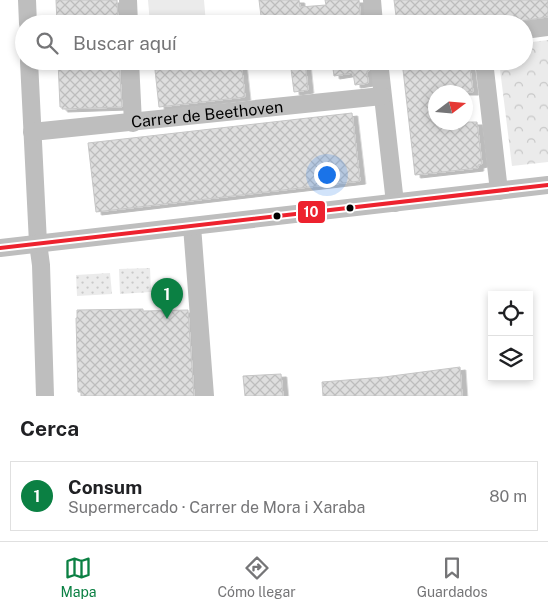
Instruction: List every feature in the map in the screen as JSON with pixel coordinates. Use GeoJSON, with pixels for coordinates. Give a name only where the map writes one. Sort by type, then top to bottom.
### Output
{"type":"FeatureCollection","features":[{"type":"Feature","properties":{"kind":"street"},"geometry":{"type":"LineString","coordinates":[[28,0],[28,15]]}},
{"type":"Feature","properties":{"kind":"street"},"geometry":{"type":"LineString","coordinates":[[128,0],[128,15]]}},
{"type":"Feature","properties":{"kind":"street"},"geometry":{"type":"LineString","coordinates":[[372,0],[373,15]]}},
{"type":"Feature","properties":{"kind":"street"},"geometry":{"type":"LineString","coordinates":[[533,29],[548,27]]}},
{"type":"Feature","properties":{"kind":"street"},"geometry":{"type":"LineString","coordinates":[[29,70],[38,243],[41,265],[45,396]]}},
{"type":"Feature","properties":{"kind":"street"},"geometry":{"type":"LineString","coordinates":[[130,70],[133,123]]}},
{"type":"Feature","properties":{"kind":"street"},"geometry":{"type":"LineString","coordinates":[[379,70],[395,203]]}},
{"type":"Feature","properties":{"kind":"street"},"geometry":{"type":"LineString","coordinates":[[485,70],[499,191]]}},
{"type":"Feature","properties":{"kind":"street","name":"Carrer de Beethoven"},"geometry":{"type":"LineString","coordinates":[[32,132],[382,96]]}},
{"type":"Feature","properties":{"kind":"street"},"geometry":{"type":"LineString","coordinates":[[0,248],[548,185]]}},
{"type":"Feature","properties":{"kind":"street"},"geometry":{"type":"LineString","coordinates":[[192,226],[206,396]]}},
{"type":"Feature","properties":{"kind":"green space"},"geometry":{"type":"Polygon","coordinates":[[[148,0],[204,0],[205,15],[149,15],[148,0]]]}},
{"type":"Feature","properties":{"kind":"green space"},"geometry":{"type":"Polygon","coordinates":[[[548,40],[548,162],[512,166],[500,70],[533,70],[533,42],[548,40]]]}},
{"type":"Feature","properties":{"kind":"green space"},"geometry":{"type":"Polygon","coordinates":[[[150,268],[151,292],[120,294],[119,269],[150,268]]]}},
{"type":"Feature","properties":{"kind":"green space"},"geometry":{"type":"Polygon","coordinates":[[[110,273],[112,294],[77,296],[76,275],[110,273]]]}},
{"type":"Feature","properties":{"kind":"building"},"geometry":{"type":"Polygon","coordinates":[[[56,0],[117,0],[118,15],[57,15],[56,0]]]}},
{"type":"Feature","properties":{"kind":"building"},"geometry":{"type":"Polygon","coordinates":[[[259,0],[299,0],[300,7],[326,5],[325,0],[359,0],[360,15],[261,15],[259,0]]]}},
{"type":"Feature","properties":{"kind":"building"},"geometry":{"type":"Polygon","coordinates":[[[394,0],[548,0],[548,17],[533,19],[533,15],[396,15],[394,0]]]}},
{"type":"Feature","properties":{"kind":"building"},"geometry":{"type":"Polygon","coordinates":[[[58,70],[120,70],[122,107],[62,109],[60,107],[58,70]]]}},
{"type":"Feature","properties":{"kind":"building"},"geometry":{"type":"Polygon","coordinates":[[[155,70],[242,70],[245,97],[159,107],[155,70]]]}},
{"type":"Feature","properties":{"kind":"building"},"geometry":{"type":"Polygon","coordinates":[[[291,70],[306,70],[308,90],[294,92],[291,70]]]}},
{"type":"Feature","properties":{"kind":"building"},"geometry":{"type":"Polygon","coordinates":[[[333,70],[369,70],[367,71],[368,83],[355,85],[353,73],[334,76],[333,70]]]}},
{"type":"Feature","properties":{"kind":"building"},"geometry":{"type":"Polygon","coordinates":[[[403,70],[470,70],[472,85],[428,85],[428,130],[473,130],[473,122],[477,122],[482,164],[478,165],[478,168],[415,175],[403,70]]]}},
{"type":"Feature","properties":{"kind":"building"},"geometry":{"type":"Polygon","coordinates":[[[352,113],[360,181],[96,212],[88,143],[352,113]]]}},
{"type":"Feature","properties":{"kind":"building"},"geometry":{"type":"Polygon","coordinates":[[[143,309],[143,311],[188,310],[194,396],[81,396],[81,392],[78,392],[77,310],[143,309]]]}},
{"type":"Feature","properties":{"kind":"building"},"geometry":{"type":"Polygon","coordinates":[[[460,367],[462,396],[323,396],[322,382],[384,377],[460,367]]]}},
{"type":"Feature","properties":{"kind":"building"},"geometry":{"type":"Polygon","coordinates":[[[281,374],[283,396],[245,396],[243,376],[281,374]]]}},
{"type":"Feature","properties":{"kind":"transit line","name":"10"},"geometry":{"type":"LineString","coordinates":[[0,248],[548,185]]}},
{"type":"Feature","properties":{"kind":"place","name":"Consum"},"geometry":{"type":"Point","coordinates":[167,319]}}]}
